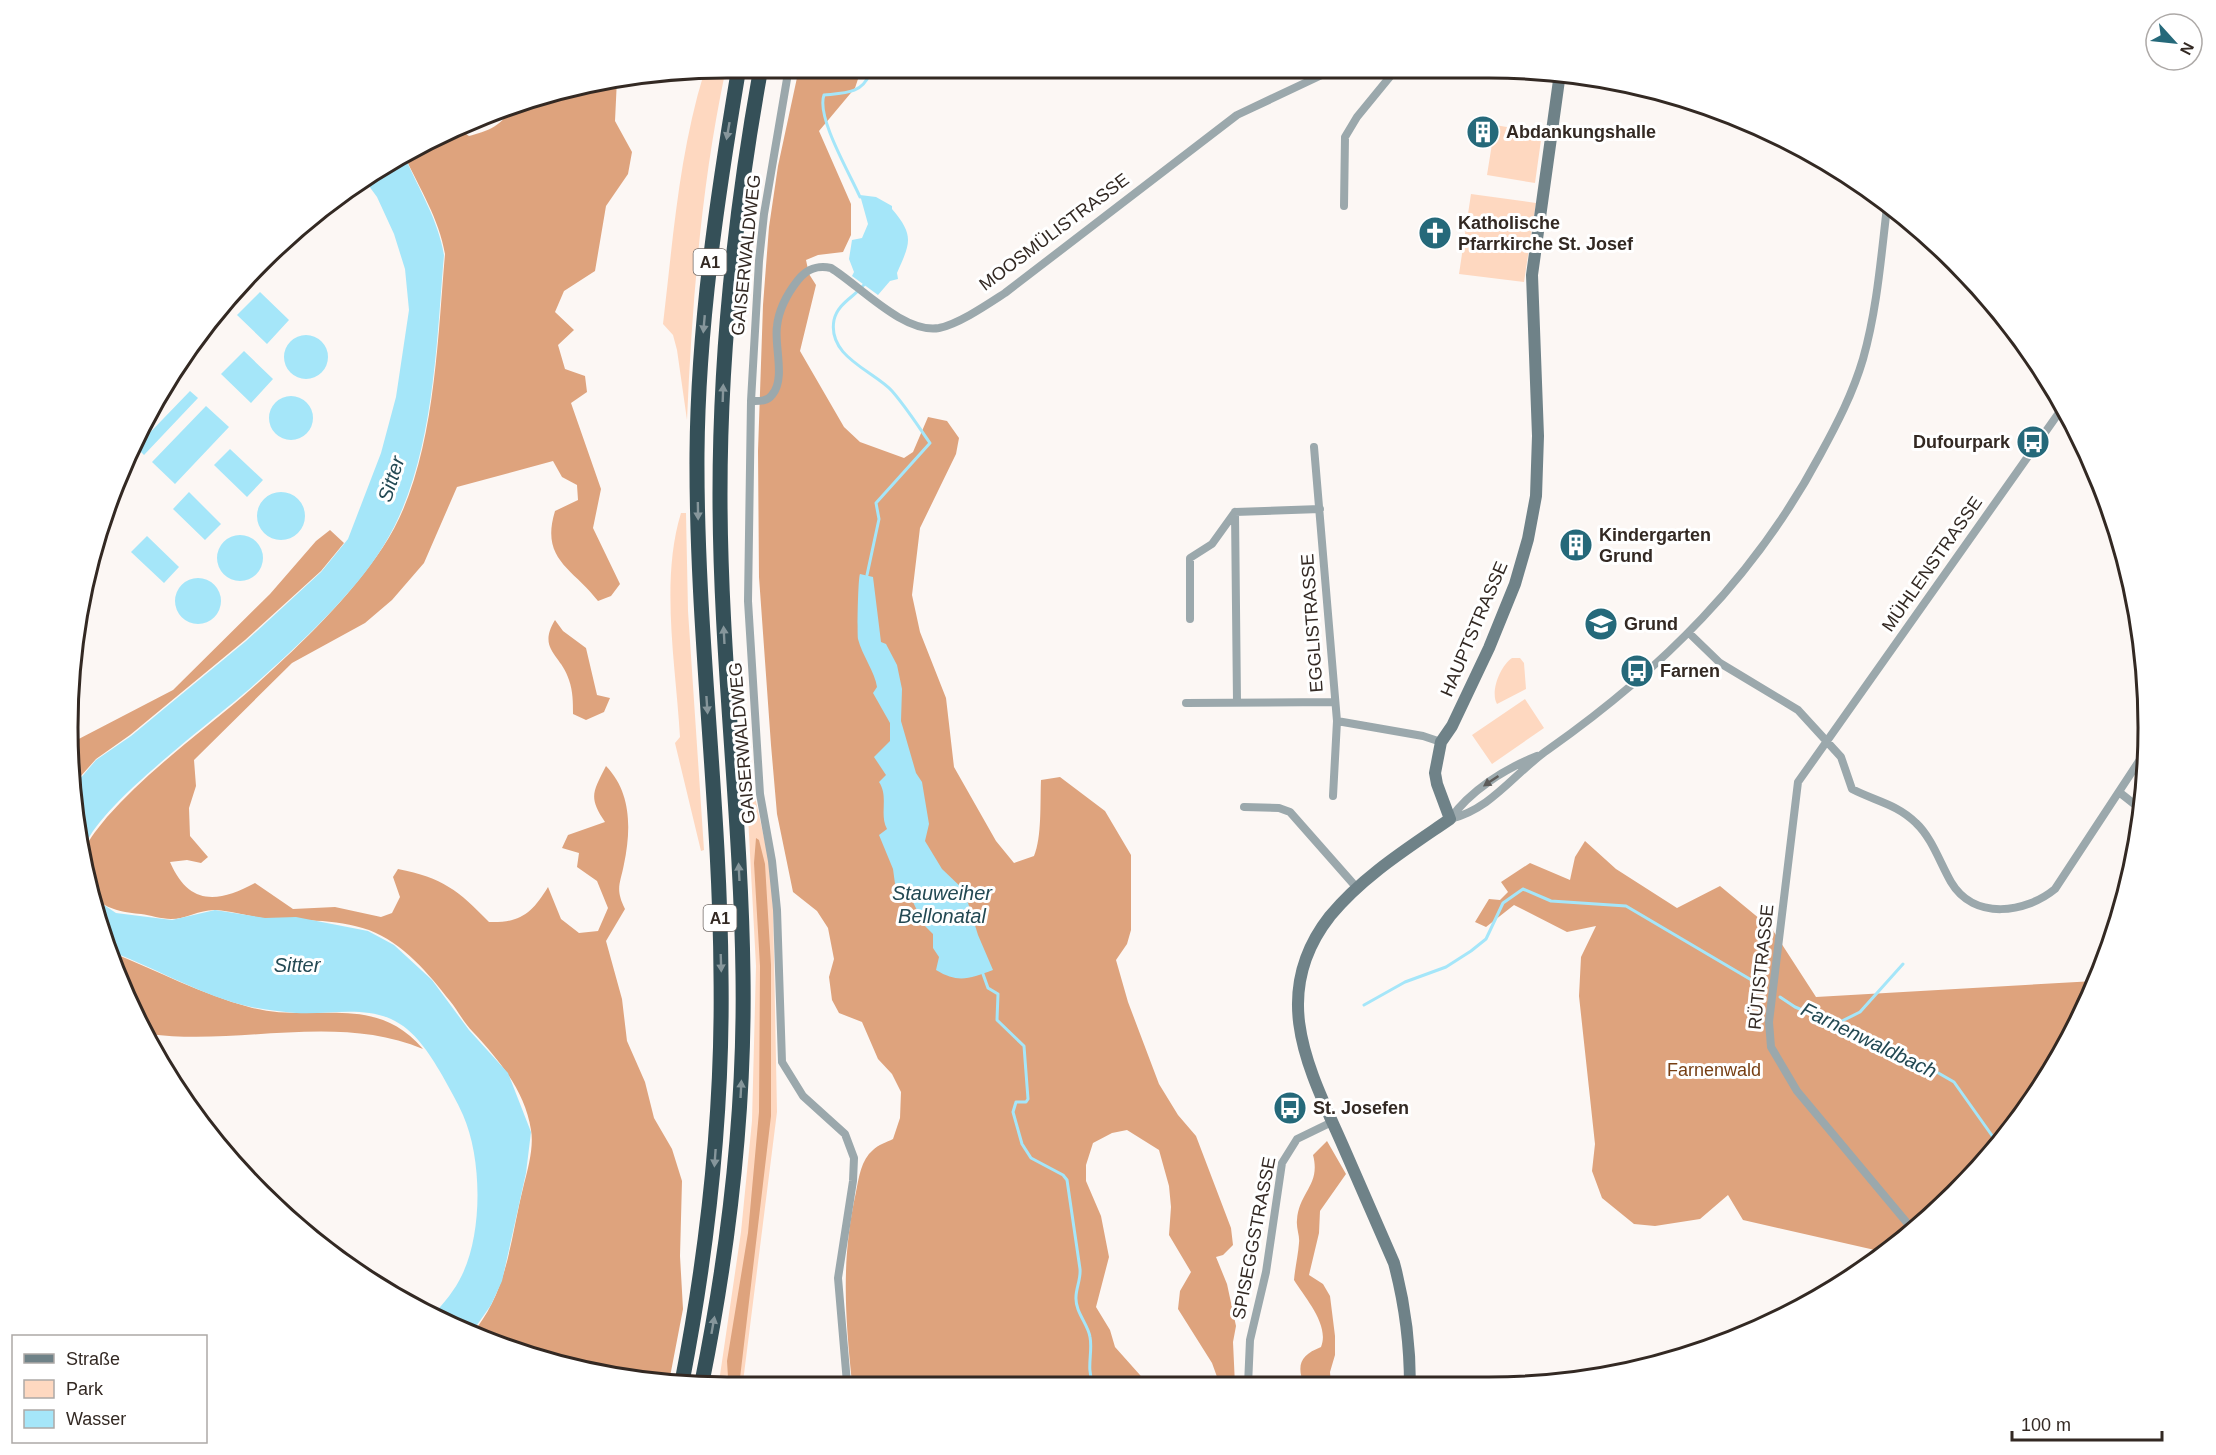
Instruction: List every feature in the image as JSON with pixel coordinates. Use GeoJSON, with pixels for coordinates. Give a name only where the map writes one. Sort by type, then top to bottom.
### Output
{"type":"FeatureCollection","features":[{"type":"Feature","properties":{"kind":"highway","name":"A1"},"geometry":{"type":"LineString","coordinates":[[683,1376],[705,1242],[719,1105],[722,971],[700,595],[697,452],[704,326],[714,233],[737,78]]}},
{"type":"Feature","properties":{"kind":"highway","name":"A1"},"geometry":{"type":"LineString","coordinates":[[703,1376],[728,1230],[741,1074],[741,899],[724,639],[720,452],[730,281],[745,161],[759,78]]}},
{"type":"Feature","properties":{"kind":"street","name":"GAISERWALDWEG"},"geometry":{"type":"LineString","coordinates":[[787,78],[762,225],[751,401],[748,601],[760,794],[772,861],[777,910],[782,1062],[803,1096],[845,1134],[854,1158],[853,1181],[838,1278],[846,1377]]}},
{"type":"Feature","properties":{"kind":"street","name":"MOOSMÜLISTRASSE"},"geometry":{"type":"LineString","coordinates":[[751,401],[764,401],[772,395],[778,384],[777,327],[789,292],[802,276],[820,266],[831,268],[909,323],[939,328],[983,307],[1237,115],[1315,78]]}},
{"type":"Feature","properties":{"kind":"street"},"geometry":{"type":"LineString","coordinates":[[1344,206],[1345,137],[1357,117],[1389,78]]}},
{"type":"Feature","properties":{"kind":"street","name":"HAUPTSTRASSE"},"geometry":{"type":"LineString","coordinates":[[1450,819],[1437,784],[1436,773],[1441,742],[1452,726],[1500,624],[1522,561],[1533,513],[1538,436],[1533,275],[1559,82]]}},
{"type":"Feature","properties":{"kind":"street"},"geometry":{"type":"LineString","coordinates":[[1450,819],[1463,816],[1487,802],[1540,755],[1626,691],[1720,601],[1768,541],[1790,508],[1838,422],[1863,357],[1877,285],[1886,214]]}},
{"type":"Feature","properties":{"kind":"street","name":"MÜHLENSTRASSE"},"geometry":{"type":"LineString","coordinates":[[1827,739],[2057,415]]}},
{"type":"Feature","properties":{"kind":"street","name":"EGGLISTRASSE"},"geometry":{"type":"LineString","coordinates":[[1314,447],[1337,721],[1333,796]]}},
{"type":"Feature","properties":{"kind":"street"},"geometry":{"type":"LineString","coordinates":[[1235,512],[1320,509]]}},
{"type":"Feature","properties":{"kind":"street"},"geometry":{"type":"LineString","coordinates":[[1190,619],[1190,558],[1212,544],[1235,512]]}},
{"type":"Feature","properties":{"kind":"street"},"geometry":{"type":"LineString","coordinates":[[1235,512],[1237,702]]}},
{"type":"Feature","properties":{"kind":"street"},"geometry":{"type":"LineString","coordinates":[[1689,633],[1720,663],[1798,710],[1827,739],[1841,757],[1852,789],[1899,808],[1910,817],[1924,833],[1958,891],[1966,899],[1990,908],[2022,908],[2037,902],[2055,889],[2137,764]]}},
{"type":"Feature","properties":{"kind":"street"},"geometry":{"type":"LineString","coordinates":[[1186,703],[1335,702]]}},
{"type":"Feature","properties":{"kind":"street"},"geometry":{"type":"LineString","coordinates":[[1337,721],[1423,736],[1441,742]]}},
{"type":"Feature","properties":{"kind":"street","name":"RÜTISTRASSE"},"geometry":{"type":"LineString","coordinates":[[1827,739],[1798,782],[1769,1022],[1771,1047],[1797,1091],[1908,1224]]}},
{"type":"Feature","properties":{"kind":"street"},"geometry":{"type":"LineString","coordinates":[[1409,1377],[1406,1317],[1394,1263],[1311,1074],[1302,1047],[1298,1023],[1300,986],[1307,958],[1322,927],[1357,888],[1450,819],[1460,806],[1481,788],[1505,772],[1540,755]]}},
{"type":"Feature","properties":{"kind":"street"},"geometry":{"type":"LineString","coordinates":[[2119,792],[2133,803]]}},
{"type":"Feature","properties":{"kind":"street"},"geometry":{"type":"LineString","coordinates":[[1244,807],[1279,808],[1290,813],[1357,888]]}},
{"type":"Feature","properties":{"kind":"street","name":"SPISEGGSTRASSE"},"geometry":{"type":"LineString","coordinates":[[1248,1377],[1250,1340],[1266,1272],[1282,1163],[1298,1139],[1332,1122]]}},
{"type":"Feature","properties":{"kind":"green space"},"geometry":{"type":"Polygon","coordinates":[[[724,78],[710,159],[699,246],[687,420],[677,350],[673,335],[663,324],[683,166],[702,79],[724,78]]]}},
{"type":"Feature","properties":{"kind":"green space"},"geometry":{"type":"Polygon","coordinates":[[[797,78],[858,78],[855,88],[819,131],[851,204],[851,235],[843,252],[818,255],[806,260],[809,274],[816,285],[800,351],[844,427],[860,442],[904,458],[913,452],[928,417],[947,421],[959,438],[956,454],[920,528],[912,595],[920,632],[946,698],[954,767],[996,841],[1014,863],[1034,856],[1037,848],[1041,780],[1060,777],[1105,811],[1131,855],[1131,930],[1127,944],[1116,960],[1128,1002],[1159,1084],[1178,1115],[1196,1136],[1231,1228],[1233,1245],[1223,1255],[1216,1257],[1227,1284],[1236,1326],[1233,1342],[1235,1377],[1217,1377],[1212,1363],[1178,1309],[1180,1291],[1191,1272],[1169,1235],[1171,1207],[1169,1186],[1159,1150],[1127,1130],[1112,1133],[1093,1143],[1086,1165],[1086,1181],[1101,1216],[1109,1257],[1096,1307],[1110,1330],[1115,1347],[1142,1377],[852,1377],[846,1287],[851,1217],[863,1164],[875,1148],[893,1139],[900,1118],[901,1092],[892,1074],[878,1059],[862,1022],[839,1013],[832,1000],[829,977],[834,959],[828,928],[817,911],[793,892],[777,814],[759,577],[758,451],[763,305],[769,227],[778,166],[797,78]]]}},
{"type":"Feature","properties":{"kind":"green space"},"geometry":{"type":"Polygon","coordinates":[[[617,88],[615,121],[632,152],[628,174],[606,206],[595,271],[564,291],[555,312],[574,330],[558,345],[565,369],[585,376],[587,392],[571,403],[601,489],[593,528],[620,584],[611,596],[598,601],[569,571],[555,552],[552,528],[555,511],[578,500],[577,485],[562,477],[553,461],[457,487],[424,563],[392,600],[365,623],[292,663],[194,760],[196,786],[189,808],[190,836],[208,857],[201,863],[187,860],[170,862],[186,887],[206,896],[217,897],[229,894],[255,883],[293,909],[335,907],[381,917],[392,913],[400,897],[393,877],[398,869],[427,877],[449,887],[468,901],[489,922],[509,921],[524,915],[537,904],[548,887],[561,919],[579,933],[598,931],[608,908],[597,881],[577,867],[579,853],[562,848],[568,835],[605,822],[596,806],[594,794],[606,766],[615,777],[625,800],[628,838],[619,886],[625,909],[606,941],[622,999],[627,1041],[645,1082],[654,1118],[672,1149],[682,1181],[680,1256],[683,1309],[670,1374],[601,1365],[559,1355],[477,1327],[484,1318],[501,1282],[530,1157],[531,1130],[523,1102],[510,1077],[433,980],[414,960],[381,936],[343,923],[262,918],[216,910],[171,919],[112,908],[102,903],[88,843],[124,798],[161,764],[239,700],[325,619],[383,547],[400,516],[414,481],[423,444],[436,366],[445,254],[434,216],[408,162],[465,133],[469,136],[488,130],[505,118],[559,100],[617,88]]]}},
{"type":"Feature","properties":{"kind":"green space"},"geometry":{"type":"Polygon","coordinates":[[[1495,125],[1542,133],[1535,183],[1487,175],[1495,125]]]}},
{"type":"Feature","properties":{"kind":"green space"},"geometry":{"type":"Polygon","coordinates":[[[1471,194],[1536,203],[1524,282],[1459,274],[1471,194]]]}},
{"type":"Feature","properties":{"kind":"green space"},"geometry":{"type":"Polygon","coordinates":[[[681,513],[686,513],[688,611],[704,850],[701,851],[675,743],[680,737],[670,595],[671,567],[681,513]]]}},
{"type":"Feature","properties":{"kind":"green space"},"geometry":{"type":"Polygon","coordinates":[[[330,530],[344,543],[321,571],[245,640],[130,735],[96,759],[80,777],[78,739],[173,690],[270,594],[316,541],[330,530]]]}},
{"type":"Feature","properties":{"kind":"green space"},"geometry":{"type":"Polygon","coordinates":[[[555,620],[563,631],[586,648],[597,695],[610,698],[604,712],[586,720],[573,714],[569,680],[549,645],[548,638],[555,620]]]}},
{"type":"Feature","properties":{"kind":"green space"},"geometry":{"type":"Polygon","coordinates":[[[1512,658],[1520,658],[1524,663],[1526,689],[1497,704],[1495,693],[1497,679],[1512,658]]]}},
{"type":"Feature","properties":{"kind":"green space"},"geometry":{"type":"Polygon","coordinates":[[[1525,699],[1544,728],[1492,764],[1472,735],[1525,699]]]}},
{"type":"Feature","properties":{"kind":"green space"},"geometry":{"type":"Polygon","coordinates":[[[747,797],[755,797],[769,860],[773,907],[777,1112],[744,1377],[720,1377],[741,1232],[752,1121],[756,966],[747,797]]]}},
{"type":"Feature","properties":{"kind":"green space"},"geometry":{"type":"Polygon","coordinates":[[[756,838],[759,840],[765,864],[771,965],[771,1116],[740,1377],[728,1377],[727,1361],[748,1233],[759,1112],[760,966],[754,863],[756,838]]]}},
{"type":"Feature","properties":{"kind":"green space","name":"Farnenwald"},"geometry":{"type":"Polygon","coordinates":[[[1585,841],[1616,869],[1677,908],[1720,886],[1772,929],[1816,997],[2086,981],[2051,1052],[2004,1123],[1948,1187],[1917,1216],[1874,1250],[1743,1220],[1728,1195],[1700,1219],[1655,1226],[1634,1224],[1602,1198],[1592,1171],[1595,1144],[1579,996],[1581,957],[1596,926],[1567,932],[1514,905],[1486,927],[1475,922],[1489,899],[1500,900],[1508,892],[1501,882],[1530,863],[1570,880],[1575,857],[1585,841]]]}},
{"type":"Feature","properties":{"kind":"green space"},"geometry":{"type":"Polygon","coordinates":[[[119,956],[197,989],[249,1007],[273,1012],[363,1015],[384,1020],[404,1031],[423,1049],[390,1039],[357,1033],[288,1032],[183,1037],[156,1035],[119,956]]]}},
{"type":"Feature","properties":{"kind":"green space"},"geometry":{"type":"Polygon","coordinates":[[[1327,1141],[1346,1174],[1320,1211],[1319,1233],[1309,1275],[1323,1284],[1330,1296],[1335,1336],[1335,1355],[1330,1377],[1302,1377],[1300,1371],[1302,1361],[1309,1353],[1321,1347],[1323,1339],[1315,1312],[1294,1280],[1299,1240],[1297,1220],[1301,1202],[1314,1174],[1313,1155],[1327,1141]]]}},
{"type":"Feature","properties":{"kind":"water","name":"Sitter"},"geometry":{"type":"Polygon","coordinates":[[[408,163],[433,217],[444,255],[430,404],[423,442],[401,513],[372,563],[325,618],[238,699],[133,787],[92,832],[88,841],[80,779],[96,760],[131,736],[246,641],[321,572],[348,539],[381,453],[396,397],[409,310],[405,269],[394,234],[377,197],[369,186],[408,163]]]}},
{"type":"Feature","properties":{"kind":"water"},"geometry":{"type":"Polygon","coordinates":[[[860,195],[876,197],[892,206],[907,233],[907,247],[897,273],[898,279],[890,281],[878,295],[852,276],[854,272],[849,259],[852,240],[862,238],[868,224],[860,195]]]}},
{"type":"Feature","properties":{"kind":"water"},"geometry":{"type":"Polygon","coordinates":[[[260,292],[289,320],[267,344],[237,315],[260,292]]]}},
{"type":"Feature","properties":{"kind":"water"},"geometry":{"type":"Polygon","coordinates":[[[306,335],[315,336],[322,341],[327,348],[327,366],[322,373],[315,378],[306,379],[297,378],[290,373],[285,366],[284,357],[285,348],[290,341],[297,336],[306,335]]]}},
{"type":"Feature","properties":{"kind":"water"},"geometry":{"type":"Polygon","coordinates":[[[244,351],[273,379],[251,403],[221,374],[244,351]]]}},
{"type":"Feature","properties":{"kind":"water"},"geometry":{"type":"Polygon","coordinates":[[[190,391],[198,398],[144,455],[140,451],[148,435],[190,391]]]}},
{"type":"Feature","properties":{"kind":"water"},"geometry":{"type":"Polygon","coordinates":[[[291,396],[300,397],[307,402],[312,409],[312,427],[307,434],[300,439],[291,440],[282,439],[275,434],[270,427],[269,418],[270,409],[275,402],[282,397],[291,396]]]}},
{"type":"Feature","properties":{"kind":"water"},"geometry":{"type":"Polygon","coordinates":[[[206,406],[229,427],[175,484],[152,462],[206,406]]]}},
{"type":"Feature","properties":{"kind":"water"},"geometry":{"type":"Polygon","coordinates":[[[230,449],[263,480],[247,497],[214,465],[230,449]]]}},
{"type":"Feature","properties":{"kind":"water"},"geometry":{"type":"Polygon","coordinates":[[[189,492],[221,524],[205,540],[173,509],[189,492]]]}},
{"type":"Feature","properties":{"kind":"water"},"geometry":{"type":"Polygon","coordinates":[[[276,492],[286,492],[298,499],[305,511],[305,521],[298,533],[286,540],[276,540],[261,529],[257,521],[257,511],[268,496],[276,492]]]}},
{"type":"Feature","properties":{"kind":"water"},"geometry":{"type":"Polygon","coordinates":[[[240,535],[256,542],[263,558],[256,574],[240,581],[224,574],[217,558],[224,542],[240,535]]]}},
{"type":"Feature","properties":{"kind":"water"},"geometry":{"type":"Polygon","coordinates":[[[147,536],[179,567],[164,583],[131,552],[147,536]]]}},
{"type":"Feature","properties":{"kind":"water","name":"Stauweiher Bellonatal"},"geometry":{"type":"Polygon","coordinates":[[[860,574],[873,577],[881,642],[886,644],[897,665],[902,689],[901,721],[916,773],[922,782],[929,824],[925,841],[942,869],[964,890],[978,935],[993,970],[978,975],[958,978],[936,970],[939,957],[933,948],[933,934],[924,925],[913,902],[900,898],[900,893],[896,891],[893,869],[879,835],[887,829],[882,788],[879,782],[886,775],[874,757],[890,741],[890,723],[873,693],[877,687],[876,681],[858,639],[860,574]]]}},
{"type":"Feature","properties":{"kind":"water"},"geometry":{"type":"Polygon","coordinates":[[[198,578],[214,585],[221,601],[214,617],[198,624],[182,617],[175,601],[182,585],[198,578]]]}},
{"type":"Feature","properties":{"kind":"water","name":"Sitter"},"geometry":{"type":"Polygon","coordinates":[[[102,904],[116,913],[172,920],[215,910],[265,918],[296,917],[368,931],[394,945],[432,980],[469,1030],[508,1073],[531,1132],[526,1173],[502,1281],[491,1305],[476,1327],[438,1309],[456,1286],[469,1258],[477,1217],[477,1173],[474,1152],[463,1115],[421,1043],[400,1024],[380,1015],[356,1012],[296,1013],[251,1007],[215,996],[119,955],[102,904]]]}},
{"type":"Feature","properties":{"kind":"waterway"},"geometry":{"type":"LineString","coordinates":[[860,197],[829,131],[823,105],[824,95],[852,91],[868,78]]}},
{"type":"Feature","properties":{"kind":"waterway"},"geometry":{"type":"LineString","coordinates":[[866,282],[839,308],[836,314],[834,333],[838,344],[854,362],[892,391],[930,443],[876,503],[879,519],[867,575]]}},
{"type":"Feature","properties":{"kind":"waterway"},"geometry":{"type":"LineString","coordinates":[[1364,1005],[1405,982],[1446,967],[1471,951],[1486,939],[1503,903],[1523,889],[1551,901],[1626,906],[1765,988]]}},
{"type":"Feature","properties":{"kind":"waterway"},"geometry":{"type":"LineString","coordinates":[[1836,1024],[1860,1012],[1903,964]]}},
{"type":"Feature","properties":{"kind":"waterway"},"geometry":{"type":"LineString","coordinates":[[983,974],[988,988],[998,994],[997,1020],[1024,1046],[1028,1099],[1026,1102],[1016,1102],[1013,1112],[1022,1144],[1031,1158],[1063,1175],[1067,1180],[1080,1269],[1076,1302],[1090,1337],[1091,1377]]}},
{"type":"Feature","properties":{"kind":"waterway","name":"Farnenwaldbach"},"geometry":{"type":"LineString","coordinates":[[1780,997],[1795,1007],[1900,1051],[1954,1082],[1993,1137]]}},
{"type":"Feature","properties":{"kind":"place","name":"Abdankungshalle"},"geometry":{"type":"Point","coordinates":[1483,132]}},
{"type":"Feature","properties":{"kind":"place","name":"Katholische Pfarrkirche St. Josef"},"geometry":{"type":"Point","coordinates":[1435,233]}},
{"type":"Feature","properties":{"kind":"place","name":"Dufourpark"},"geometry":{"type":"Point","coordinates":[2033,442]}},
{"type":"Feature","properties":{"kind":"place","name":"Kindergarten Grund"},"geometry":{"type":"Point","coordinates":[1576,545]}},
{"type":"Feature","properties":{"kind":"place","name":"Grund"},"geometry":{"type":"Point","coordinates":[1601,624]}},
{"type":"Feature","properties":{"kind":"place","name":"Farnen"},"geometry":{"type":"Point","coordinates":[1637,671]}},
{"type":"Feature","properties":{"kind":"place","name":"St. Josefen"},"geometry":{"type":"Point","coordinates":[1290,1108]}}]}
